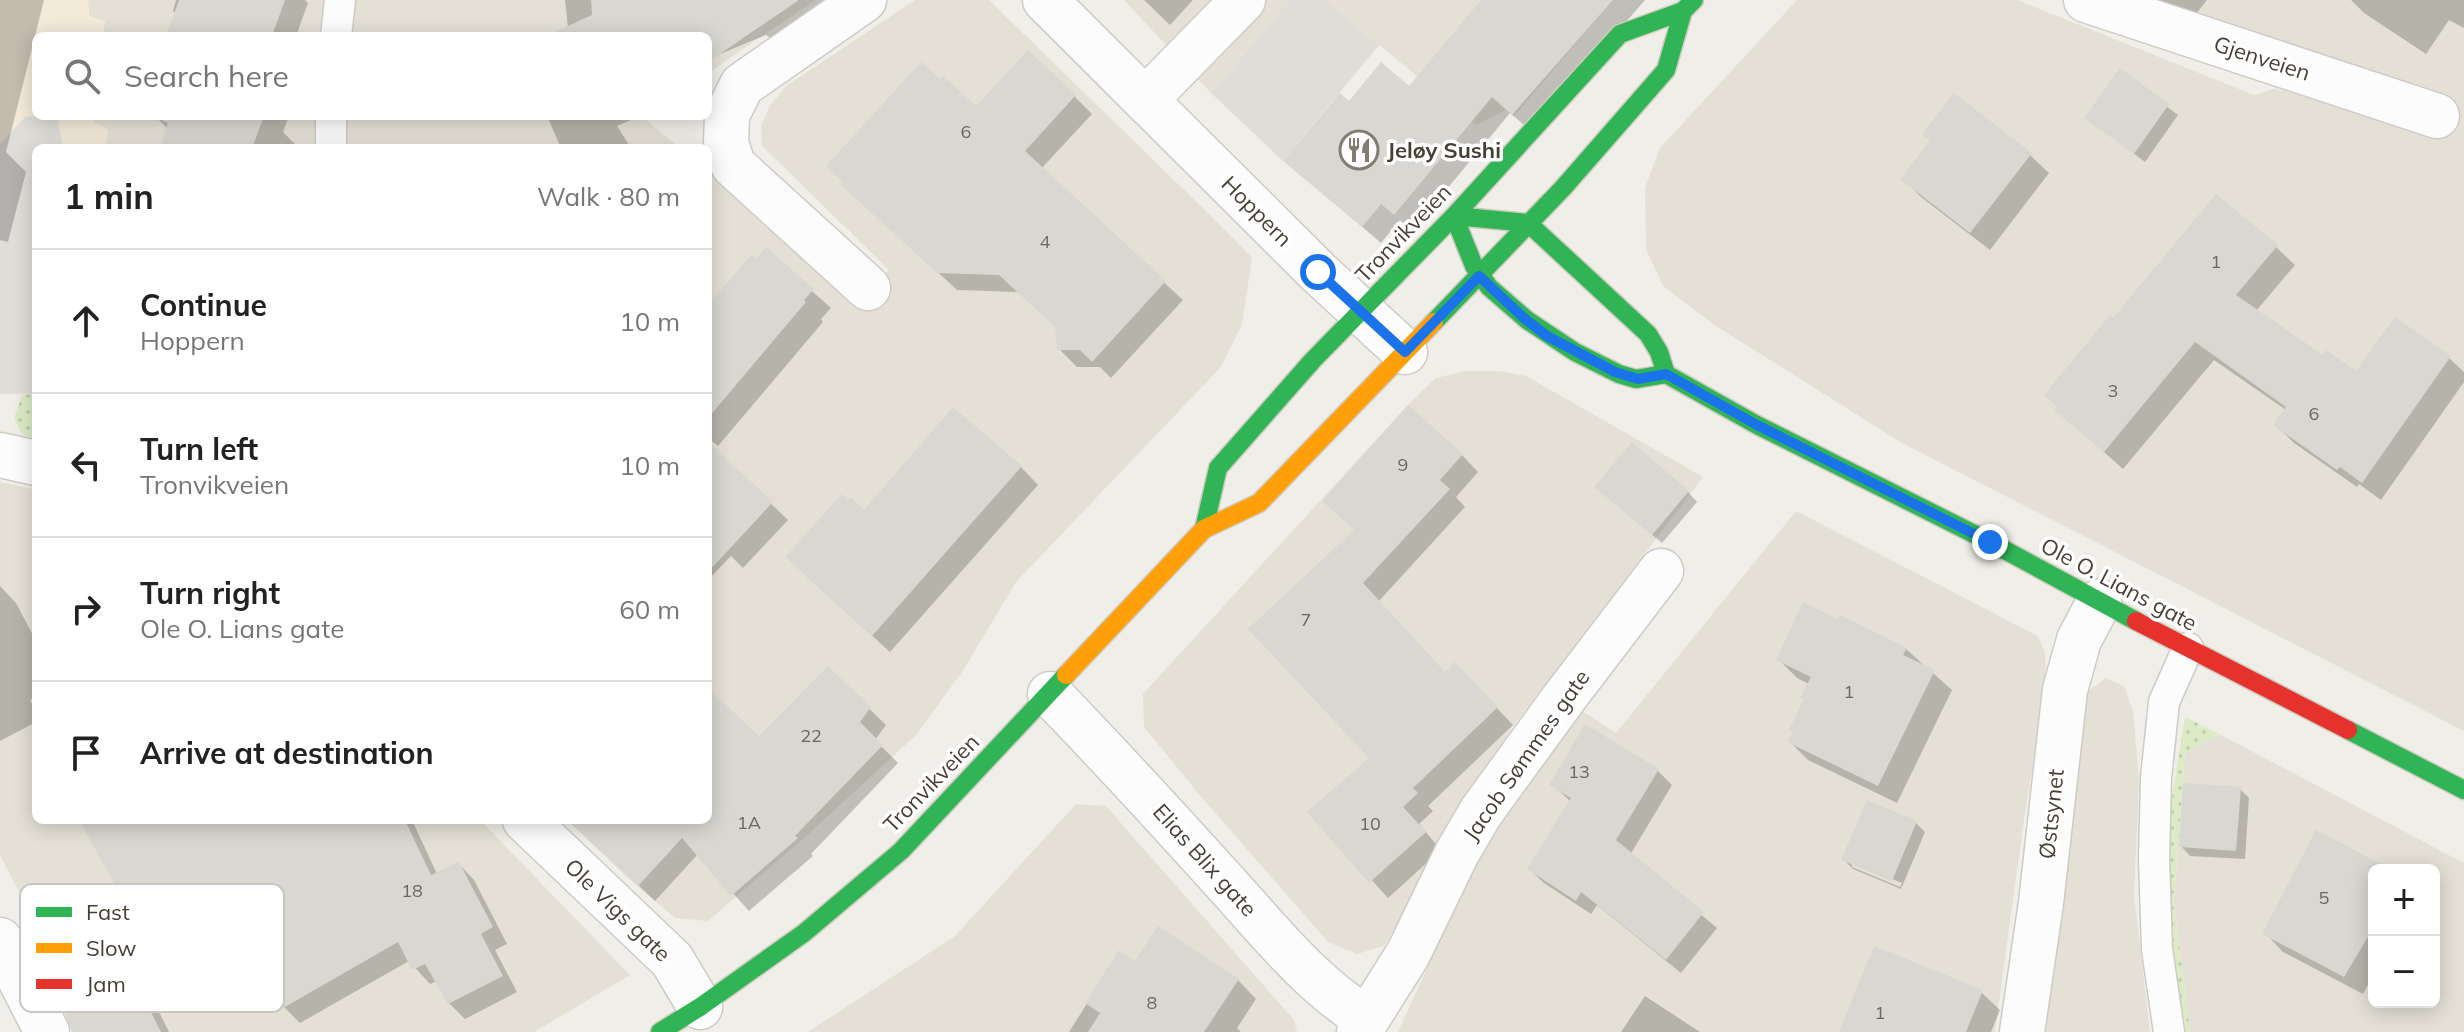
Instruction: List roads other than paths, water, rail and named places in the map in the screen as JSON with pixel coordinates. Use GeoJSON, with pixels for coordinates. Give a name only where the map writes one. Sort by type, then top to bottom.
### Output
{"type":"FeatureCollection","features":[{"type":"Feature","properties":{"kind":"main road","name":"Tronvikveien"},"geometry":{"type":"LineString","coordinates":[[1204,529],[1218,468],[1313,360],[1454,216],[1620,34],[1688,6]]}},
{"type":"Feature","properties":{"kind":"main road","name":"Tronvikveien"},"geometry":{"type":"LineString","coordinates":[[660,1032],[699,1020],[901,851],[1204,529],[1259,503],[1573,177],[1666,70],[1688,6]]}},
{"type":"Feature","properties":{"kind":"main road"},"geometry":{"type":"LineString","coordinates":[[1454,216],[1528,223],[1648,334],[1659,352],[1666,374],[1638,379],[1615,372],[1547,336],[1479,276],[1454,216]]}},
{"type":"Feature","properties":{"kind":"main road","name":"Ole O. Lians gate"},"geometry":{"type":"LineString","coordinates":[[1666,374],[1757,425],[1990,542],[2099,602],[2464,790]]}},
{"type":"Feature","properties":{"kind":"street"},"geometry":{"type":"LineString","coordinates":[[864,0],[742,85],[727,115],[726,143],[733,165],[868,288]]}},
{"type":"Feature","properties":{"kind":"street","name":"Hoppern"},"geometry":{"type":"LineString","coordinates":[[1045,0],[1359,313],[1405,352]]}},
{"type":"Feature","properties":{"kind":"street"},"geometry":{"type":"LineString","coordinates":[[1146,99],[1243,0]]}},
{"type":"Feature","properties":{"kind":"street","name":"Gjenveien"},"geometry":{"type":"LineString","coordinates":[[2086,0],[2437,116]]}},
{"type":"Feature","properties":{"kind":"street"},"geometry":{"type":"LineString","coordinates":[[0,455],[32,462]]}},
{"type":"Feature","properties":{"kind":"street","name":"Jacob Sømmes gate"},"geometry":{"type":"LineString","coordinates":[[1363,1025],[1408,954],[1457,853],[1481,812],[1661,571]]}},
{"type":"Feature","properties":{"kind":"street","name":"Østsynet"},"geometry":{"type":"LineString","coordinates":[[2022,1032],[2041,903],[2065,690],[2079,640],[2099,602]]}},
{"type":"Feature","properties":{"kind":"street","name":"Elias Blix gate"},"geometry":{"type":"LineString","coordinates":[[1050,694],[1294,958],[1363,1025]]}},
{"type":"Feature","properties":{"kind":"street","name":"Ole Vigs gate"},"geometry":{"type":"LineString","coordinates":[[529,824],[672,960],[699,1020]]}},
{"type":"Feature","properties":{"kind":"street"},"geometry":{"type":"LineString","coordinates":[[0,940],[20,979]]}},
{"type":"Feature","properties":{"kind":"street"},"geometry":{"type":"LineString","coordinates":[[37,1012],[47,1032]]}},
{"type":"Feature","properties":{"kind":"lane"},"geometry":{"type":"LineString","coordinates":[[336,32],[340,0]]}},
{"type":"Feature","properties":{"kind":"lane"},"geometry":{"type":"LineString","coordinates":[[331,120],[331,144]]}},
{"type":"Feature","properties":{"kind":"lane"},"geometry":{"type":"LineString","coordinates":[[2169,1032],[2157,949],[2154,858],[2156,778],[2164,702],[2188,648]]}},
{"type":"Feature","properties":{"kind":"place","name":"Jeløy Sushi"},"geometry":{"type":"Point","coordinates":[1359,150]}}]}
